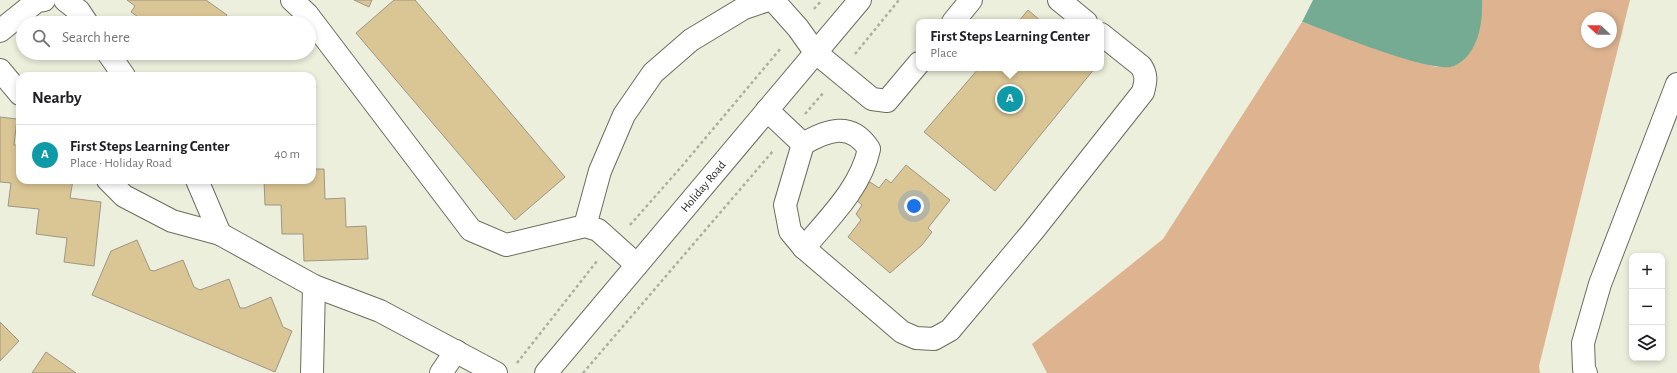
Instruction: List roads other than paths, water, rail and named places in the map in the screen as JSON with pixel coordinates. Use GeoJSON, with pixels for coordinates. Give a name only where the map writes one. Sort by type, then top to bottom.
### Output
{"type":"FeatureCollection","features":[{"type":"Feature","properties":{"kind":"street"},"geometry":{"type":"LineString","coordinates":[[18,16],[37,1],[44,0]]}},
{"type":"Feature","properties":{"kind":"street"},"geometry":{"type":"LineString","coordinates":[[65,0],[79,11],[82,16]]}},
{"type":"Feature","properties":{"kind":"street"},"geometry":{"type":"LineString","coordinates":[[292,0],[308,16]]}},
{"type":"Feature","properties":{"kind":"street"},"geometry":{"type":"LineString","coordinates":[[585,226],[600,171],[624,115],[653,73],[691,40],[744,8],[768,0]]}},
{"type":"Feature","properties":{"kind":"street"},"geometry":{"type":"LineString","coordinates":[[773,0],[798,28],[815,52],[872,99],[887,101],[916,67]]}},
{"type":"Feature","properties":{"kind":"street","name":"Holiday Road"},"geometry":{"type":"LineString","coordinates":[[546,373],[860,0]]}},
{"type":"Feature","properties":{"kind":"street"},"geometry":{"type":"LineString","coordinates":[[955,19],[971,0]]}},
{"type":"Feature","properties":{"kind":"street"},"geometry":{"type":"LineString","coordinates":[[1059,0],[1082,19]]}},
{"type":"Feature","properties":{"kind":"street"},"geometry":{"type":"LineString","coordinates":[[0,31],[16,18]]}},
{"type":"Feature","properties":{"kind":"street"},"geometry":{"type":"LineString","coordinates":[[316,27],[471,230],[506,245],[585,226],[598,230],[637,265]]}},
{"type":"Feature","properties":{"kind":"street"},"geometry":{"type":"LineString","coordinates":[[796,138],[785,205],[790,231],[804,248],[902,332],[916,338],[934,339],[950,330],[1032,231],[1143,92],[1146,80],[1145,72],[1141,66],[1104,36]]}},
{"type":"Feature","properties":{"kind":"street"},"geometry":{"type":"LineString","coordinates":[[113,60],[121,72]]}},
{"type":"Feature","properties":{"kind":"street"},"geometry":{"type":"LineString","coordinates":[[0,70],[16,89]]}},
{"type":"Feature","properties":{"kind":"street"},"geometry":{"type":"LineString","coordinates":[[1586,373],[1584,369],[1583,343],[1600,284],[1677,84]]}},
{"type":"Feature","properties":{"kind":"street"},"geometry":{"type":"LineString","coordinates":[[767,110],[796,138]]}},
{"type":"Feature","properties":{"kind":"street"},"geometry":{"type":"LineString","coordinates":[[796,138],[838,131],[854,134],[863,140],[869,150],[866,163],[848,195],[804,248]]}},
{"type":"Feature","properties":{"kind":"street"},"geometry":{"type":"LineString","coordinates":[[112,184],[124,196],[172,221],[220,234],[314,286],[380,311],[456,351],[505,370]]}},
{"type":"Feature","properties":{"kind":"street"},"geometry":{"type":"LineString","coordinates":[[199,184],[220,234]]}},
{"type":"Feature","properties":{"kind":"street"},"geometry":{"type":"LineString","coordinates":[[312,373],[314,286]]}},
{"type":"Feature","properties":{"kind":"street"},"geometry":{"type":"LineString","coordinates":[[441,373],[456,351]]}},
{"type":"Feature","properties":{"kind":"place","name":"First Steps Learning Center"},"geometry":{"type":"Point","coordinates":[1010,99]}}]}
